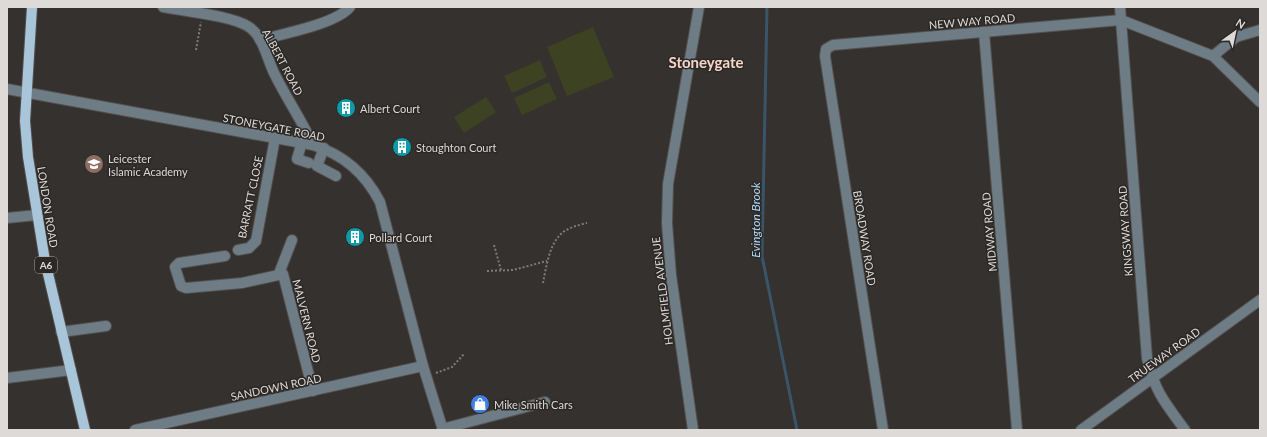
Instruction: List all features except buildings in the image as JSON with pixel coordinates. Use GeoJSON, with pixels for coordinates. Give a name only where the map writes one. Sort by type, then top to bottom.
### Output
{"type":"FeatureCollection","features":[{"type":"Feature","properties":{"kind":"main road","name":"LONDON ROAD"},"geometry":{"type":"LineString","coordinates":[[32,7],[25,121],[28,157],[37,215],[61,332],[85,430]]}},
{"type":"Feature","properties":{"kind":"street","name":"ALBERT ROAD"},"geometry":{"type":"LineString","coordinates":[[163,7],[239,22],[254,31],[260,40],[275,75],[313,145]]}},
{"type":"Feature","properties":{"kind":"street"},"geometry":{"type":"LineString","coordinates":[[260,40],[331,20],[347,11],[350,7]]}},
{"type":"Feature","properties":{"kind":"street","name":"HOLMFIELD AVENUE"},"geometry":{"type":"LineString","coordinates":[[693,430],[670,275],[667,216],[668,184],[699,7]]}},
{"type":"Feature","properties":{"kind":"street","name":"KINGSWAY ROAD"},"geometry":{"type":"LineString","coordinates":[[1120,7],[1147,358],[1152,379],[1159,394],[1185,430]]}},
{"type":"Feature","properties":{"kind":"street"},"geometry":{"type":"LineString","coordinates":[[1121,20],[1213,56],[1260,102]]}},
{"type":"Feature","properties":{"kind":"street","name":"NEW WAY ROAD"},"geometry":{"type":"LineString","coordinates":[[826,49],[833,45],[1121,20]]}},
{"type":"Feature","properties":{"kind":"street"},"geometry":{"type":"LineString","coordinates":[[1213,56],[1236,37],[1260,30]]}},
{"type":"Feature","properties":{"kind":"street","name":"MIDWAY ROAD"},"geometry":{"type":"LineString","coordinates":[[984,32],[1017,430]]}},
{"type":"Feature","properties":{"kind":"street","name":"BROADWAY ROAD"},"geometry":{"type":"LineString","coordinates":[[826,49],[824,56],[883,430]]}},
{"type":"Feature","properties":{"kind":"street","name":"STONEYGATE ROAD"},"geometry":{"type":"LineString","coordinates":[[7,89],[302,142],[324,148],[343,158],[361,174],[380,202],[423,366],[442,430]]}},
{"type":"Feature","properties":{"kind":"street","name":"BARRATT CLOSE"},"geometry":{"type":"LineString","coordinates":[[238,250],[249,248],[256,241],[275,138]]}},
{"type":"Feature","properties":{"kind":"street"},"geometry":{"type":"LineString","coordinates":[[302,142],[297,159],[310,163]]}},
{"type":"Feature","properties":{"kind":"street"},"geometry":{"type":"LineString","coordinates":[[324,148],[317,166],[336,176]]}},
{"type":"Feature","properties":{"kind":"street"},"geometry":{"type":"LineString","coordinates":[[7,218],[37,215]]}},
{"type":"Feature","properties":{"kind":"street"},"geometry":{"type":"LineString","coordinates":[[280,275],[280,271],[292,240]]}},
{"type":"Feature","properties":{"kind":"street","name":"MALVERN ROAD"},"geometry":{"type":"LineString","coordinates":[[225,256],[179,263],[175,267],[180,286],[186,288],[242,284],[283,274],[313,391]]}},
{"type":"Feature","properties":{"kind":"street","name":"TRUEWAY ROAD"},"geometry":{"type":"LineString","coordinates":[[1081,430],[1260,300]]}},
{"type":"Feature","properties":{"kind":"street"},"geometry":{"type":"LineString","coordinates":[[61,332],[106,326]]}},
{"type":"Feature","properties":{"kind":"street","name":"SANDOWN ROAD"},"geometry":{"type":"LineString","coordinates":[[135,430],[423,366]]}},
{"type":"Feature","properties":{"kind":"street"},"geometry":{"type":"LineString","coordinates":[[7,378],[71,370]]}},
{"type":"Feature","properties":{"kind":"street"},"geometry":{"type":"LineString","coordinates":[[442,430],[545,402]]}},
{"type":"Feature","properties":{"kind":"path"},"geometry":{"type":"LineString","coordinates":[[196,50],[203,14]]}},
{"type":"Feature","properties":{"kind":"path"},"geometry":{"type":"LineString","coordinates":[[543,283],[547,261],[560,234],[575,226],[587,223]]}},
{"type":"Feature","properties":{"kind":"path"},"geometry":{"type":"LineString","coordinates":[[494,245],[501,270]]}},
{"type":"Feature","properties":{"kind":"path"},"geometry":{"type":"LineString","coordinates":[[487,270],[513,270],[547,261]]}},
{"type":"Feature","properties":{"kind":"path"},"geometry":{"type":"LineString","coordinates":[[426,376],[452,367],[464,354]]}},
{"type":"Feature","properties":{"kind":"green space"},"geometry":{"type":"Polygon","coordinates":[[[593,27],[614,77],[567,96],[547,47],[593,27]]]}},
{"type":"Feature","properties":{"kind":"green space"},"geometry":{"type":"Polygon","coordinates":[[[540,60],[547,77],[512,93],[504,76],[540,60]]]}},
{"type":"Feature","properties":{"kind":"green space"},"geometry":{"type":"Polygon","coordinates":[[[549,82],[557,99],[522,115],[514,98],[549,82]]]}},
{"type":"Feature","properties":{"kind":"green space"},"geometry":{"type":"Polygon","coordinates":[[[486,97],[496,112],[464,133],[454,117],[486,97]]]}},
{"type":"Feature","properties":{"kind":"waterway","name":"Evington Brook"},"geometry":{"type":"LineString","coordinates":[[767,7],[762,256],[797,430]]}},
{"type":"Feature","properties":{"kind":"place","name":"Albert Court"},"geometry":{"type":"Point","coordinates":[346,108]}},
{"type":"Feature","properties":{"kind":"place","name":"Stoughton Court"},"geometry":{"type":"Point","coordinates":[402,147]}},
{"type":"Feature","properties":{"kind":"place","name":"Leicester Islamic Academy"},"geometry":{"type":"Point","coordinates":[94,164]}},
{"type":"Feature","properties":{"kind":"place","name":"Pollard Court"},"geometry":{"type":"Point","coordinates":[355,237]}},
{"type":"Feature","properties":{"kind":"place","name":"Mike Smith Cars"},"geometry":{"type":"Point","coordinates":[480,404]}},
{"type":"Feature","properties":{"kind":"district","name":"Stoneygate"},"geometry":{"type":"Point","coordinates":[706,62]}}]}
